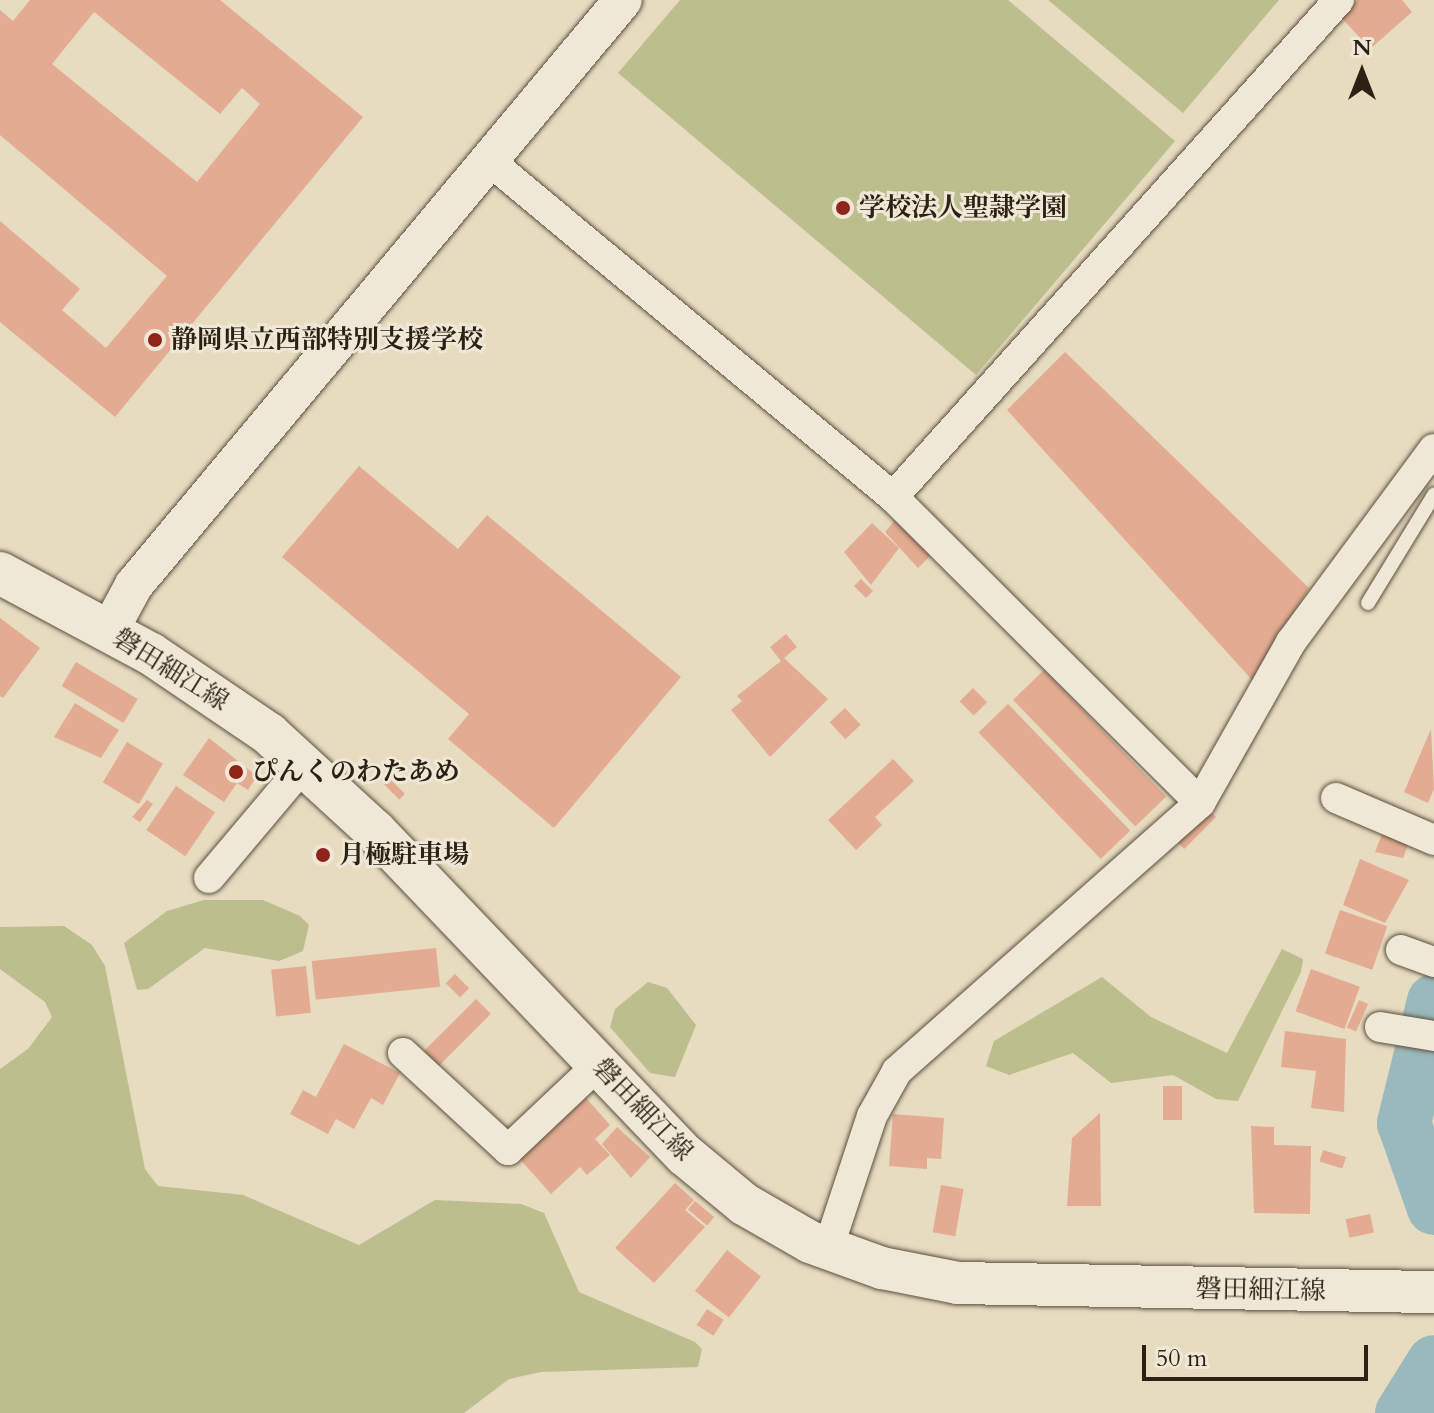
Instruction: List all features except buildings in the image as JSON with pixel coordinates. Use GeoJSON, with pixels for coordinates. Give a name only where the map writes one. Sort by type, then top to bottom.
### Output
{"type":"FeatureCollection","features":[{"type":"Feature","properties":{"kind":"main road","name":"磐田細江線"},"geometry":{"type":"LineString","coordinates":[[0,573],[109,631],[218,697],[305,764],[713,1181],[828,1249],[958,1283],[1421,1292]]}},
{"type":"Feature","properties":{"kind":"street"},"geometry":{"type":"LineString","coordinates":[[109,631],[134,585],[486,158],[623,0]]}},
{"type":"Feature","properties":{"kind":"street"},"geometry":{"type":"LineString","coordinates":[[893,497],[1339,0]]}},
{"type":"Feature","properties":{"kind":"street"},"geometry":{"type":"LineString","coordinates":[[486,158],[893,497],[1200,803]]}},
{"type":"Feature","properties":{"kind":"street"},"geometry":{"type":"LineString","coordinates":[[828,1249],[872,1116],[897,1071],[1200,803],[1291,642],[1434,449]]}},
{"type":"Feature","properties":{"kind":"street"},"geometry":{"type":"LineString","coordinates":[[209,878],[305,764]]}},
{"type":"Feature","properties":{"kind":"street"},"geometry":{"type":"LineString","coordinates":[[1336,798],[1434,840]]}},
{"type":"Feature","properties":{"kind":"street"},"geometry":{"type":"LineString","coordinates":[[1401,950],[1434,962]]}},
{"type":"Feature","properties":{"kind":"street"},"geometry":{"type":"LineString","coordinates":[[1380,1027],[1434,1036]]}},
{"type":"Feature","properties":{"kind":"street"},"geometry":{"type":"LineString","coordinates":[[403,1053],[508,1150],[598,1065]]}},
{"type":"Feature","properties":{"kind":"lane"},"geometry":{"type":"LineString","coordinates":[[1368,603],[1434,495]]}},
{"type":"Feature","properties":{"kind":"green space","name":"学校法人聖隷学園"},"geometry":{"type":"Polygon","coordinates":[[[680,0],[1008,0],[1175,141],[976,375],[618,73],[680,0]]]}},
{"type":"Feature","properties":{"kind":"green space"},"geometry":{"type":"Polygon","coordinates":[[[1048,0],[1279,0],[1183,113],[1048,0]]]}},
{"type":"Feature","properties":{"kind":"green space"},"geometry":{"type":"Polygon","coordinates":[[[204,900],[263,900],[300,916],[309,925],[303,951],[279,961],[205,948],[148,989],[137,990],[124,943],[167,911],[204,900]]]}},
{"type":"Feature","properties":{"kind":"green space"},"geometry":{"type":"Polygon","coordinates":[[[64,926],[92,945],[105,966],[145,1169],[158,1186],[243,1195],[359,1245],[435,1200],[521,1204],[544,1213],[579,1292],[695,1342],[702,1349],[698,1367],[541,1372],[509,1379],[464,1413],[0,1413],[0,1069],[28,1049],[52,1017],[45,1002],[0,969],[0,927],[64,926]]]}},
{"type":"Feature","properties":{"kind":"green space"},"geometry":{"type":"Polygon","coordinates":[[[1282,949],[1303,959],[1301,972],[1238,1101],[1216,1099],[1173,1075],[1111,1083],[1073,1053],[1009,1075],[986,1066],[994,1041],[1102,977],[1151,1017],[1227,1053],[1282,949]]]}},
{"type":"Feature","properties":{"kind":"green space"},"geometry":{"type":"Polygon","coordinates":[[[648,982],[667,988],[696,1025],[675,1077],[650,1073],[610,1027],[615,1009],[648,982]]]}},
{"type":"Feature","properties":{"kind":"waterway"},"geometry":{"type":"LineString","coordinates":[[1434,1001],[1404,1123],[1434,1208]]}},
{"type":"Feature","properties":{"kind":"waterway"},"geometry":{"type":"LineString","coordinates":[[1402,1413],[1434,1362]]}},
{"type":"Feature","properties":{"kind":"place","name":"学校法人聖隷学園"},"geometry":{"type":"Point","coordinates":[843,208]}},
{"type":"Feature","properties":{"kind":"place","name":"静岡県立西部特別支援学校"},"geometry":{"type":"Point","coordinates":[155,340]}},
{"type":"Feature","properties":{"kind":"place","name":"ぴんくのわたあめ"},"geometry":{"type":"Point","coordinates":[236,772]}},
{"type":"Feature","properties":{"kind":"place","name":"月極駐車場"},"geometry":{"type":"Point","coordinates":[323,855]}}]}
